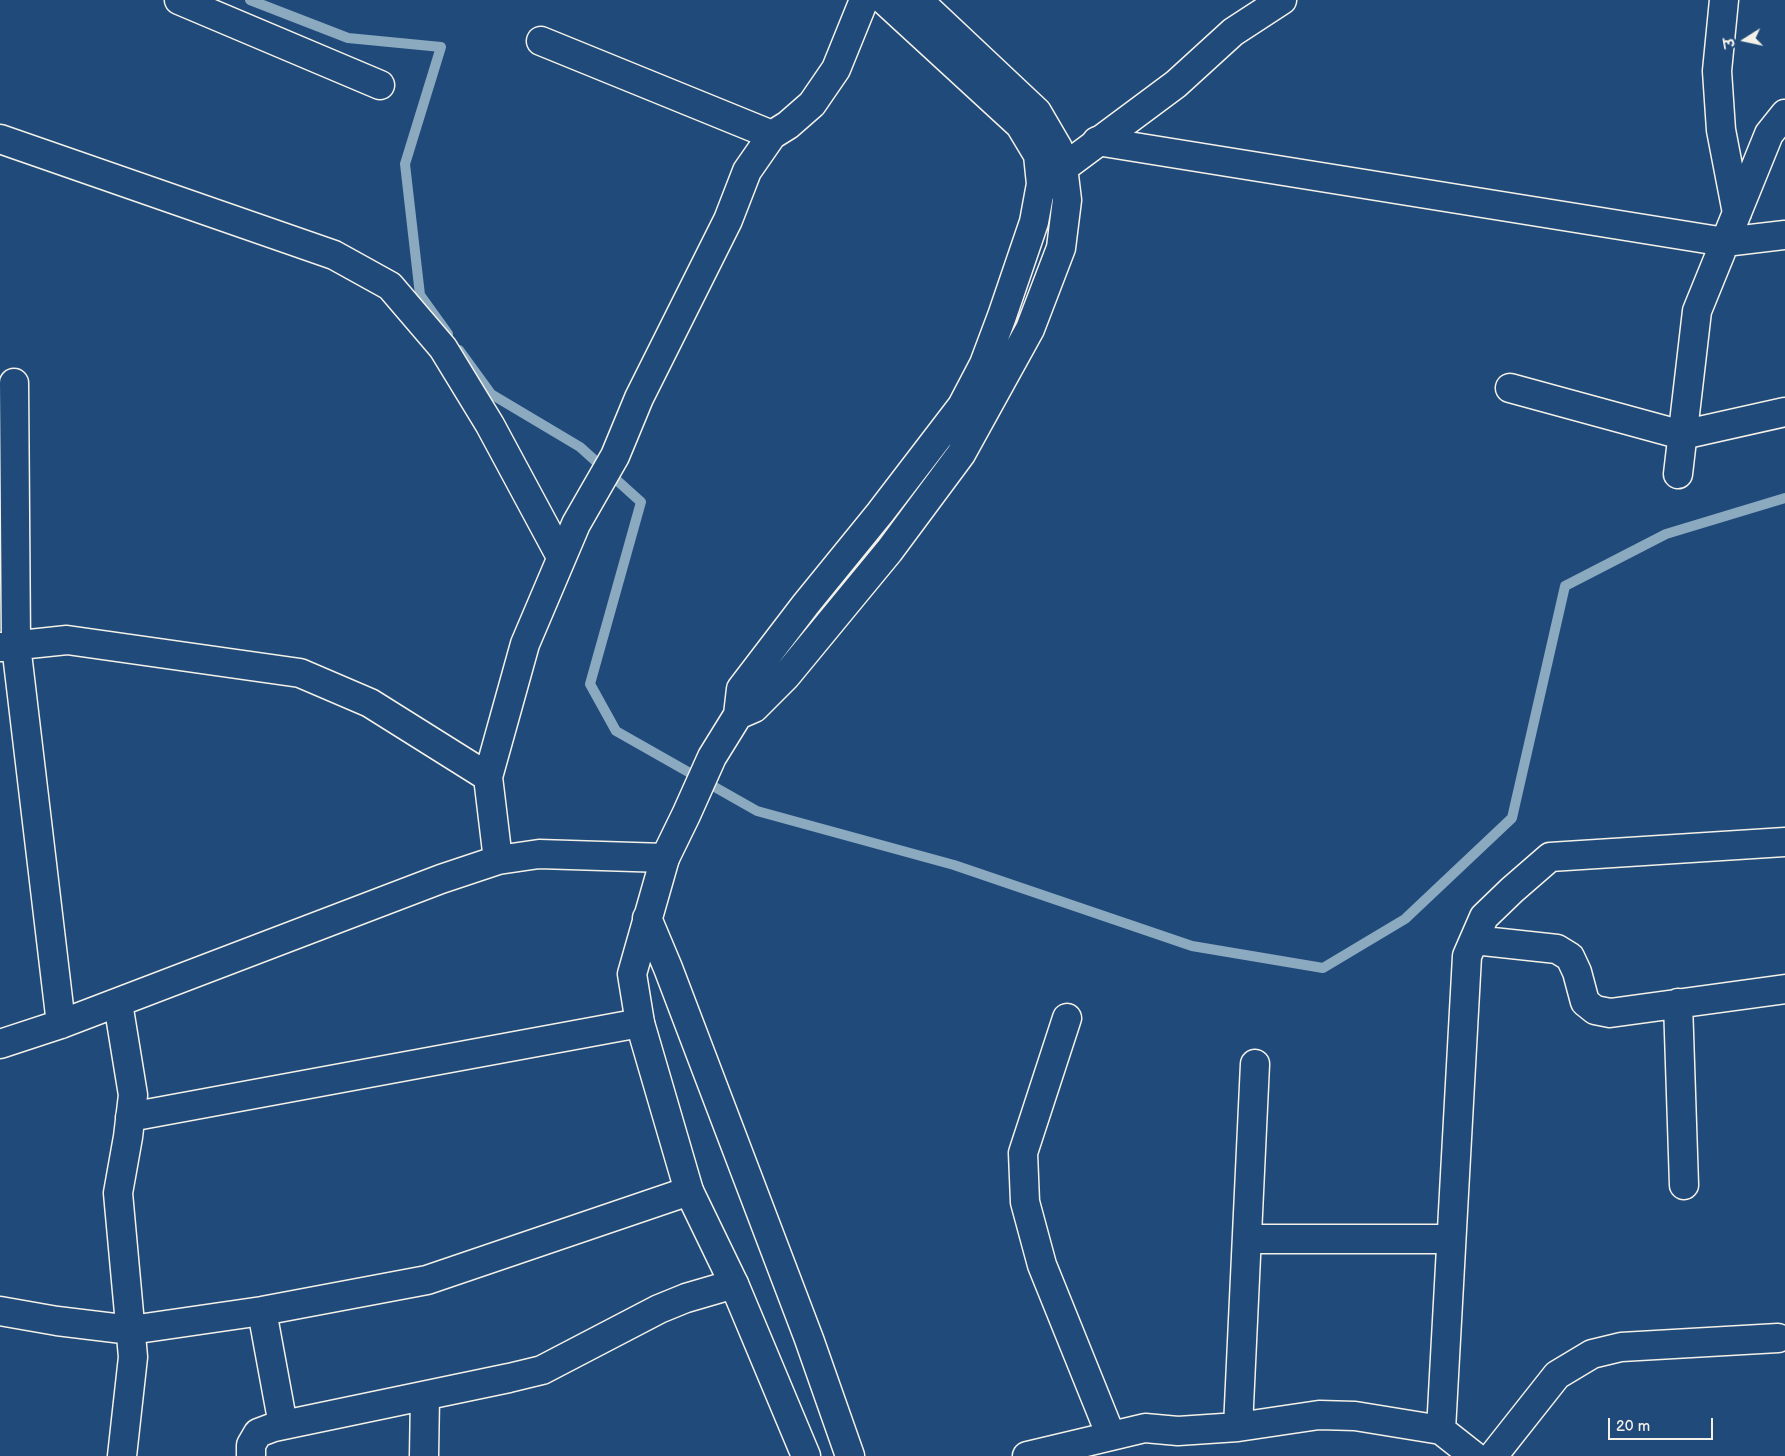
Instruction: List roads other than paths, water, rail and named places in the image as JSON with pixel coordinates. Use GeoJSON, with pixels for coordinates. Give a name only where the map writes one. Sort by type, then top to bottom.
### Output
{"type":"FeatureCollection","features":[{"type":"Feature","properties":{"kind":"street"},"geometry":{"type":"LineString","coordinates":[[498,860],[488,777],[525,644],[561,557],[576,524],[615,456],[639,398],[728,220],[747,171],[772,135],[788,125],[812,104],[822,90],[836,69],[864,0]]}},
{"type":"Feature","properties":{"kind":"street"},"geometry":{"type":"LineString","coordinates":[[806,1456],[734,1284],[689,1191],[640,1023],[632,974],[664,858],[712,757],[738,714],[741,689],[806,604],[886,506],[962,406],[984,364],[1034,222],[1041,184],[1038,155],[1020,125],[884,0]]}},
{"type":"Feature","properties":{"kind":"street"},"geometry":{"type":"LineString","coordinates":[[738,714],[754,708],[786,676],[889,551],[961,454],[1030,329],[1061,248],[1067,200],[1063,167],[1058,148],[1037,112],[918,0]]}},
{"type":"Feature","properties":{"kind":"street"},"geometry":{"type":"LineString","coordinates":[[1041,184],[1176,84],[1233,32],[1282,0]]}},
{"type":"Feature","properties":{"kind":"street"},"geometry":{"type":"LineString","coordinates":[[1724,0],[1717,71],[1722,130],[1737,213]]}},
{"type":"Feature","properties":{"kind":"street"},"geometry":{"type":"LineString","coordinates":[[188,2],[380,85]]}},
{"type":"Feature","properties":{"kind":"street"},"geometry":{"type":"LineString","coordinates":[[541,41],[772,135]]}},
{"type":"Feature","properties":{"kind":"street"},"geometry":{"type":"LineString","coordinates":[[1678,474],[1698,311],[1769,134],[1785,114]]}},
{"type":"Feature","properties":{"kind":"street"},"geometry":{"type":"LineString","coordinates":[[0,139],[334,255],[390,286],[443,348],[490,425],[561,557]]}},
{"type":"Feature","properties":{"kind":"street"},"geometry":{"type":"LineString","coordinates":[[1097,141],[1725,242],[1785,235]]}},
{"type":"Feature","properties":{"kind":"street"},"geometry":{"type":"LineString","coordinates":[[14,383],[8,646],[61,1024]]}},
{"type":"Feature","properties":{"kind":"street"},"geometry":{"type":"LineString","coordinates":[[1510,388],[1682,435],[1785,412]]}},
{"type":"Feature","properties":{"kind":"street"},"geometry":{"type":"LineString","coordinates":[[8,646],[67,640],[300,673],[370,703],[488,777]]}},
{"type":"Feature","properties":{"kind":"street"},"geometry":{"type":"LineString","coordinates":[[1441,1430],[1467,956],[1484,918],[1512,890],[1550,857],[1785,842]]}},
{"type":"Feature","properties":{"kind":"street"},"geometry":{"type":"LineString","coordinates":[[0,1044],[118,1003],[441,879],[498,860],[539,854],[664,858]]}},
{"type":"Feature","properties":{"kind":"street"},"geometry":{"type":"LineString","coordinates":[[647,918],[668,968],[809,1339],[850,1456]]}},
{"type":"Feature","properties":{"kind":"street"},"geometry":{"type":"LineString","coordinates":[[1474,940],[1557,949],[1570,957],[1577,972],[1585,1002],[1595,1010],[1610,1012],[1785,989]]}},
{"type":"Feature","properties":{"kind":"street"},"geometry":{"type":"LineString","coordinates":[[118,1003],[133,1095],[118,1193],[133,1357],[122,1456]]}},
{"type":"Feature","properties":{"kind":"street"},"geometry":{"type":"LineString","coordinates":[[1678,1003],[1684,1185]]}},
{"type":"Feature","properties":{"kind":"street"},"geometry":{"type":"LineString","coordinates":[[1066,1018],[1023,1153],[1025,1202],[1042,1265],[1111,1436]]}},
{"type":"Feature","properties":{"kind":"street"},"geometry":{"type":"LineString","coordinates":[[130,1117],[640,1023]]}},
{"type":"Feature","properties":{"kind":"street"},"geometry":{"type":"LineString","coordinates":[[1238,1427],[1256,1064]]}},
{"type":"Feature","properties":{"kind":"street"},"geometry":{"type":"LineString","coordinates":[[0,1311],[57,1321],[131,1330],[262,1311],[427,1280],[689,1191]]}},
{"type":"Feature","properties":{"kind":"street"},"geometry":{"type":"LineString","coordinates":[[1247,1239],[1451,1239]]}},
{"type":"Feature","properties":{"kind":"street"},"geometry":{"type":"LineString","coordinates":[[251,1456],[251,1445],[258,1433],[274,1427],[542,1370],[659,1309],[686,1298],[734,1284]]}},
{"type":"Feature","properties":{"kind":"street"},"geometry":{"type":"LineString","coordinates":[[262,1311],[283,1425]]}},
{"type":"Feature","properties":{"kind":"street"},"geometry":{"type":"LineString","coordinates":[[1493,1456],[1557,1374],[1592,1354],[1621,1347],[1778,1338]]}},
{"type":"Feature","properties":{"kind":"street"},"geometry":{"type":"LineString","coordinates":[[424,1456],[425,1396]]}},
{"type":"Feature","properties":{"kind":"street"},"geometry":{"type":"LineString","coordinates":[[1027,1456],[1145,1428],[1178,1431],[1238,1427],[1319,1416],[1355,1416],[1441,1430],[1474,1456]]}},
{"type":"Feature","properties":{"kind":"waterway"},"geometry":{"type":"LineString","coordinates":[[250,0],[348,38],[441,47],[405,164],[420,295],[448,334]]}},
{"type":"Feature","properties":{"kind":"waterway"},"geometry":{"type":"LineString","coordinates":[[459,350],[491,394],[580,447],[641,502],[590,684],[616,731],[757,811],[954,865],[1192,946],[1323,968],[1405,919],[1512,818],[1565,586],[1666,534],[1785,498]]}}]}
